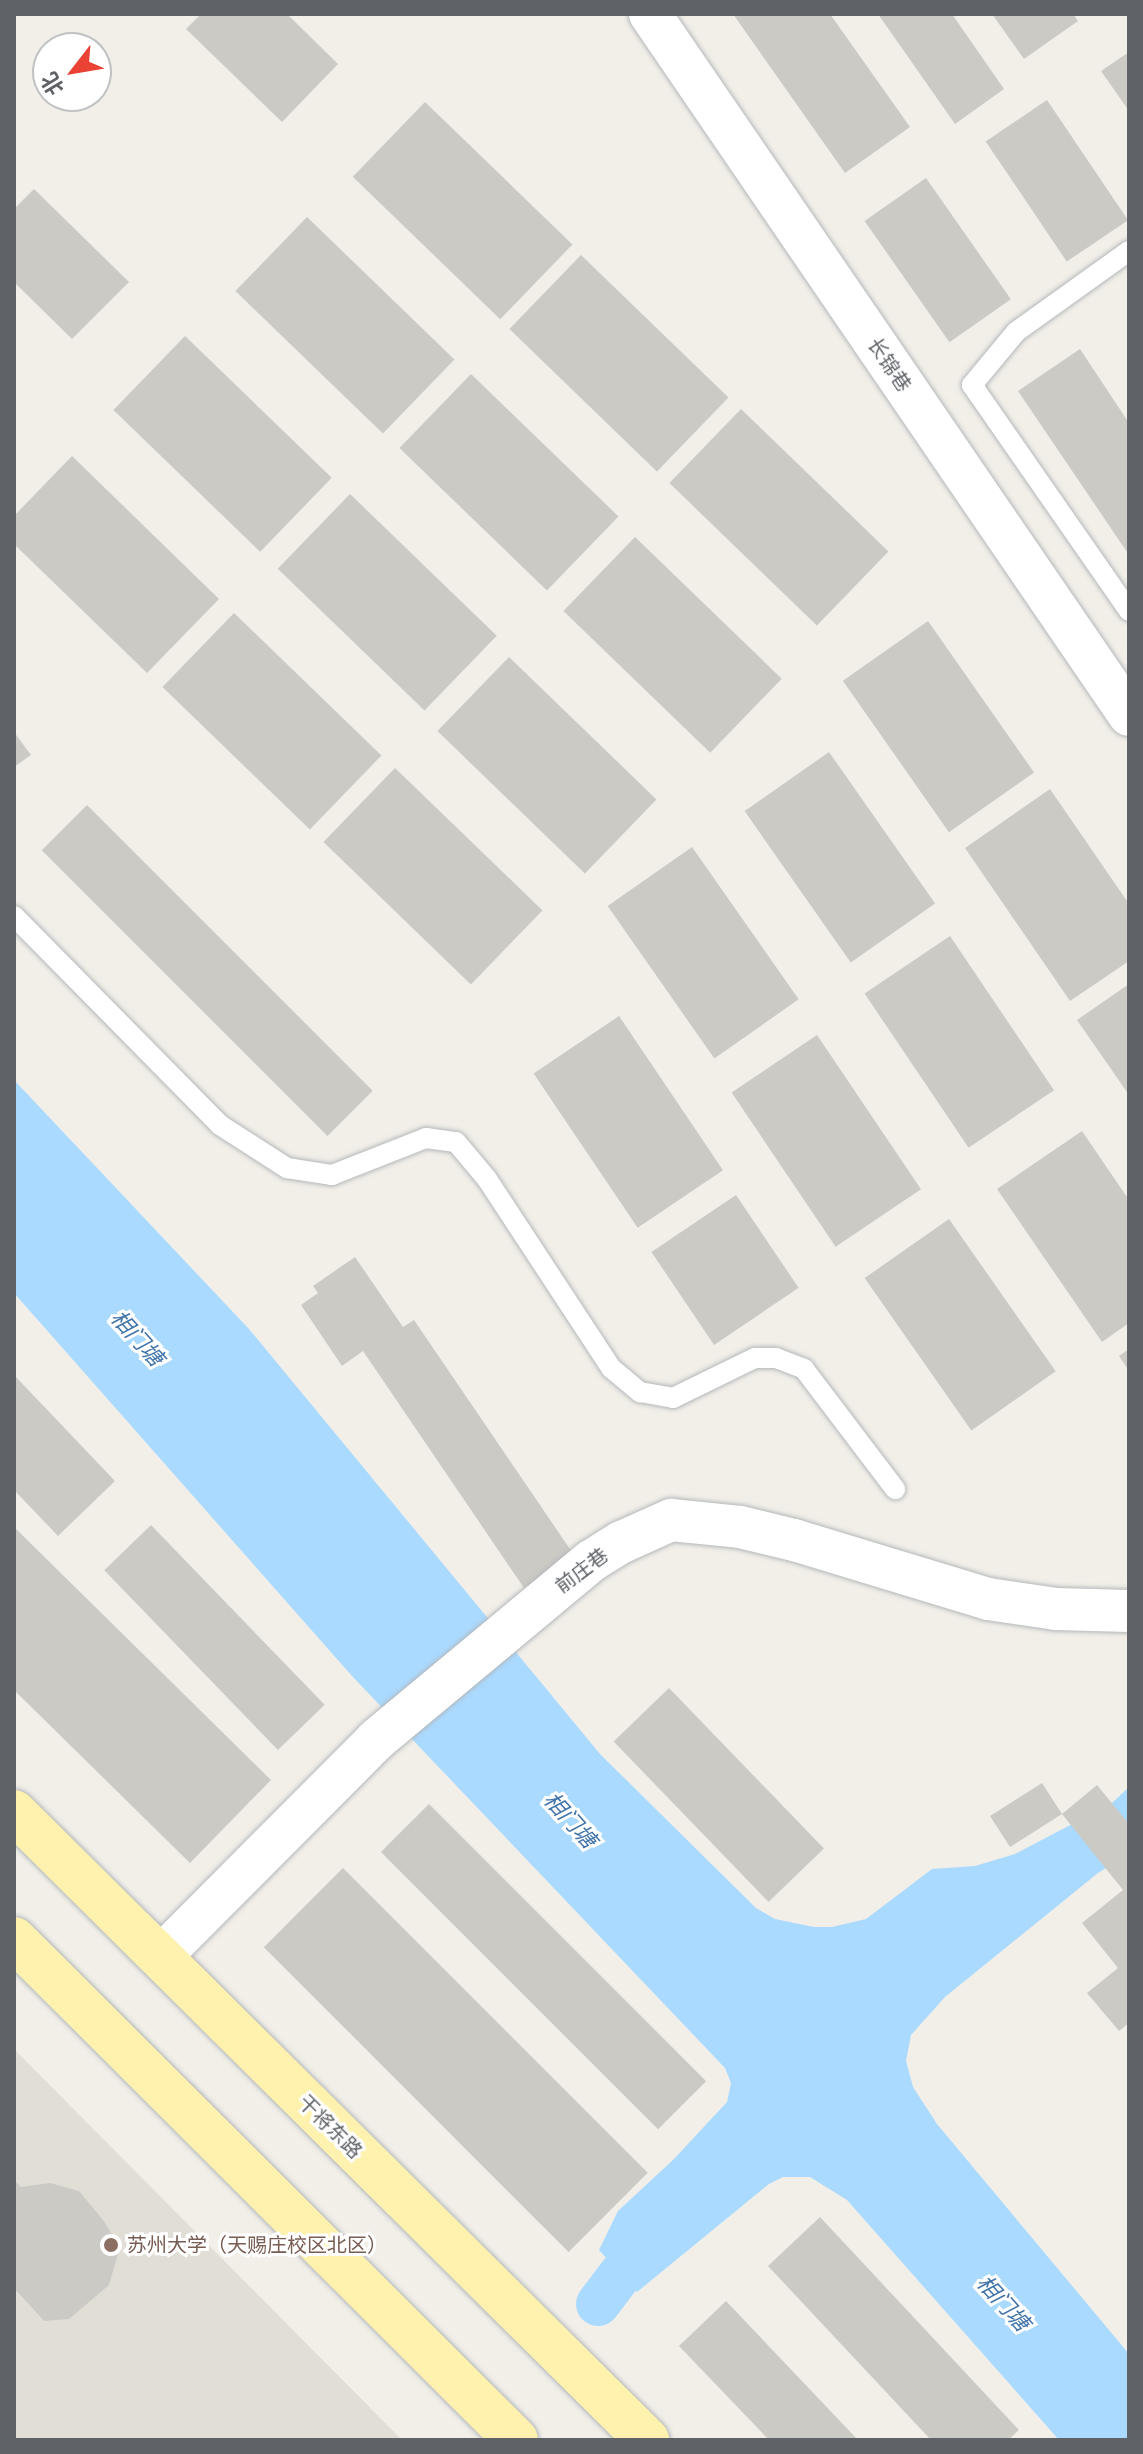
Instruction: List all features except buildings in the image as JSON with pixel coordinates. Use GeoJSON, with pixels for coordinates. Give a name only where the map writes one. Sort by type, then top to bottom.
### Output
{"type":"FeatureCollection","features":[{"type":"Feature","properties":{"kind":"main road","name":"干将东路"},"geometry":{"type":"LineString","coordinates":[[14,1812],[647,2440]]}},
{"type":"Feature","properties":{"kind":"main road"},"geometry":{"type":"LineString","coordinates":[[19,1952],[516,2440]]}},
{"type":"Feature","properties":{"kind":"street","name":"长锦巷"},"geometry":{"type":"LineString","coordinates":[[650,14],[1129,715]]}},
{"type":"Feature","properties":{"kind":"street","name":"前庄巷"},"geometry":{"type":"LineString","coordinates":[[160,1957],[376,1740],[591,1561],[646,1529],[671,1520],[740,1527],[794,1540],[988,1599],[1056,1609],[1129,1611]]}},
{"type":"Feature","properties":{"kind":"lane"},"geometry":{"type":"LineString","coordinates":[[1129,251],[1016,332],[972,385],[1129,611]]}},
{"type":"Feature","properties":{"kind":"lane"},"geometry":{"type":"LineString","coordinates":[[14,916],[220,1125],[287,1168],[332,1175],[426,1138],[456,1142],[487,1179],[611,1368],[640,1392],[673,1398],[755,1358],[776,1358],[804,1369],[895,1489]]}},
{"type":"Feature","properties":{"kind":"shaded area","name":"苏州大学（天赐庄校区北区）"},"geometry":{"type":"Polygon","coordinates":[[[14,2049],[402,2440],[14,2440],[14,2049]]]}},
{"type":"Feature","properties":{"kind":"water","name":"相门塘"},"geometry":{"type":"Polygon","coordinates":[[[14,1080],[249,1329],[600,1754],[756,1908],[775,1919],[814,1927],[832,1927],[866,1919],[932,1869],[975,1866],[1015,1854],[1112,1803],[1129,1787],[1129,1854],[1098,1873],[945,1997],[911,2035],[906,2061],[913,2087],[937,2124],[1129,2354],[1129,2440],[1059,2440],[847,2200],[810,2177],[783,2177],[769,2184],[637,2292],[599,2250],[618,2211],[674,2159],[727,2102],[731,2083],[725,2068],[352,1676],[14,1293],[14,1080]]]}},
{"type":"Feature","properties":{"kind":"waterway"},"geometry":{"type":"LineString","coordinates":[[598,2304],[621,2274]]}},
{"type":"Feature","properties":{"kind":"place","name":"苏州大学（天赐庄校区北区）"},"geometry":{"type":"Point","coordinates":[111,2245]}}]}
